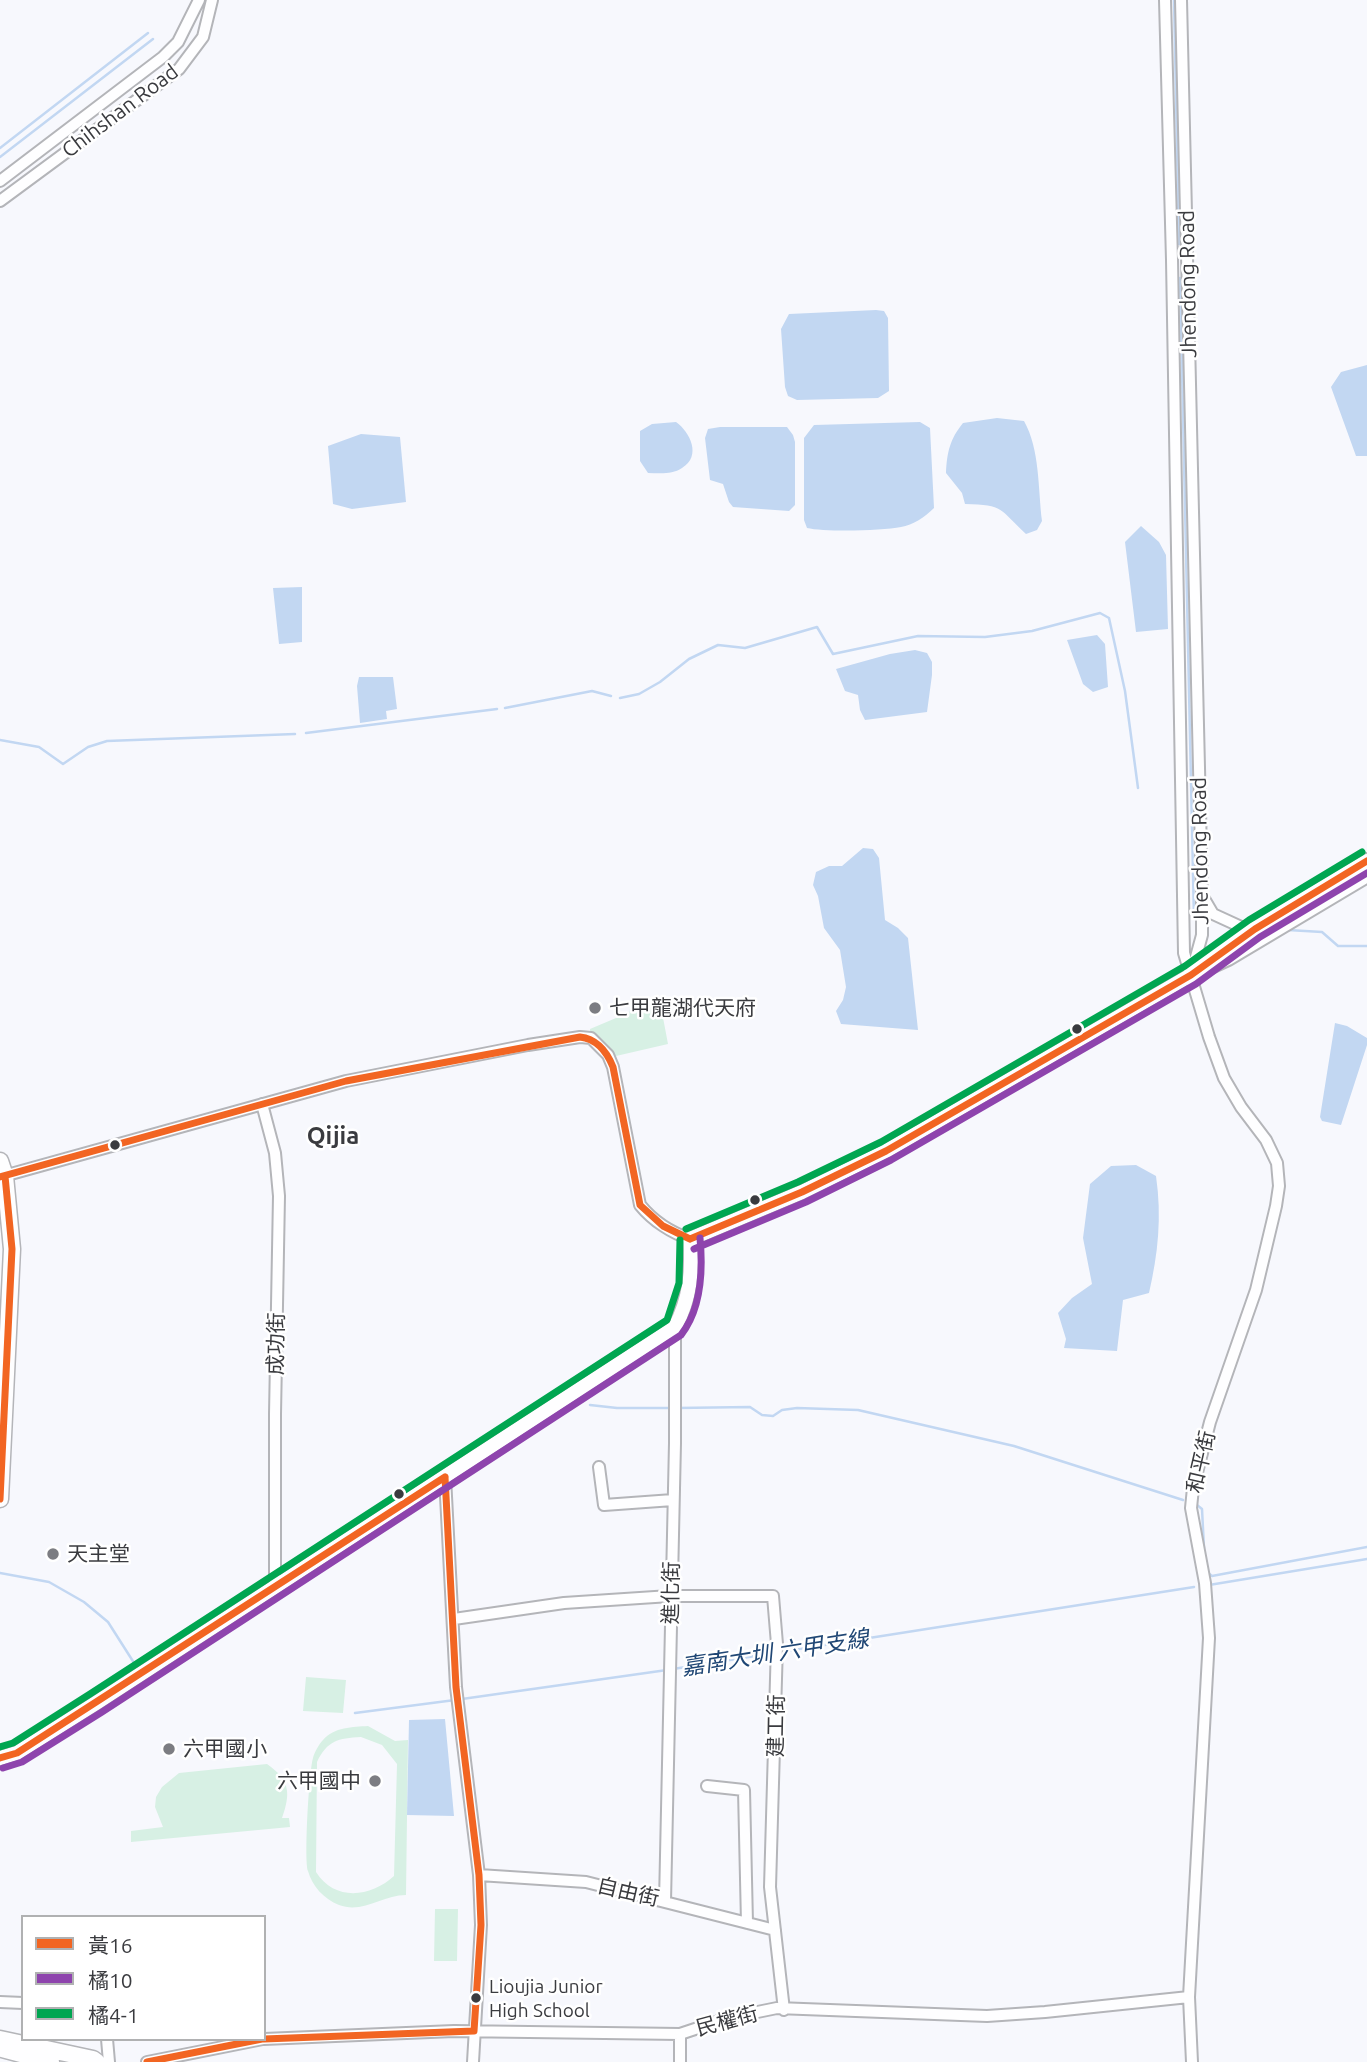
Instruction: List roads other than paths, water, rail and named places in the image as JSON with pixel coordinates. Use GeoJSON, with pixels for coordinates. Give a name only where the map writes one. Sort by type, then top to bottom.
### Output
{"type":"FeatureCollection","features":[{"type":"Feature","properties":{"kind":"main road"},"geometry":{"type":"LineString","coordinates":[[0,1499],[12,1249],[2,1171]]}},
{"type":"Feature","properties":{"kind":"main road"},"geometry":{"type":"LineString","coordinates":[[0,1236],[0,1288]]}},
{"type":"Feature","properties":{"kind":"main road"},"geometry":{"type":"LineString","coordinates":[[0,2039],[97,2062]]}},
{"type":"Feature","properties":{"kind":"main road"},"geometry":{"type":"LineString","coordinates":[[0,2049],[51,2062]]}},
{"type":"Feature","properties":{"kind":"street","name":"Chihshan Road"},"geometry":{"type":"LineString","coordinates":[[0,181],[163,57],[178,42],[199,0]]}},
{"type":"Feature","properties":{"kind":"street","name":"Chihshan Road"},"geometry":{"type":"LineString","coordinates":[[0,201],[178,69],[203,37],[212,0]]}},
{"type":"Feature","properties":{"kind":"street","name":"Jhendong Road"},"geometry":{"type":"LineString","coordinates":[[1165,0],[1173,273],[1183,923],[1184,953],[1191,975]]}},
{"type":"Feature","properties":{"kind":"street","name":"Jhendong Road"},"geometry":{"type":"LineString","coordinates":[[1181,0],[1202,895],[1202,935],[1191,975]]}},
{"type":"Feature","properties":{"kind":"street"},"geometry":{"type":"LineString","coordinates":[[1191,975],[1250,931],[1367,861]]}},
{"type":"Feature","properties":{"kind":"street"},"geometry":{"type":"LineString","coordinates":[[2,1171],[378,1073],[565,1039],[591,1038],[608,1055],[613,1067],[640,1205],[670,1230],[691,1239],[802,1192],[886,1151],[1191,975],[1228,958],[1367,875]]}},
{"type":"Feature","properties":{"kind":"street"},"geometry":{"type":"LineString","coordinates":[[1202,895],[1213,914],[1250,931]]}},
{"type":"Feature","properties":{"kind":"street","name":"和平街"},"geometry":{"type":"LineString","coordinates":[[1191,975],[1224,1078],[1241,1107],[1266,1140],[1277,1164],[1279,1186],[1256,1290],[1210,1422],[1193,1488],[1191,1508],[1205,1583],[1209,1638],[1189,1997],[1192,2062]]}},
{"type":"Feature","properties":{"kind":"street","name":"成功街"},"geometry":{"type":"LineString","coordinates":[[262,1104],[275,1153],[279,1196],[275,1587]]}},
{"type":"Feature","properties":{"kind":"street"},"geometry":{"type":"LineString","coordinates":[[0,1758],[17,1753],[675,1327],[688,1295],[692,1261],[691,1239]]}},
{"type":"Feature","properties":{"kind":"street","name":"進化街"},"geometry":{"type":"LineString","coordinates":[[666,1901],[675,1327]]}},
{"type":"Feature","properties":{"kind":"street"},"geometry":{"type":"LineString","coordinates":[[599,1467],[604,1505],[673,1500]]}},
{"type":"Feature","properties":{"kind":"street"},"geometry":{"type":"LineString","coordinates":[[445,1478],[456,1687],[479,1875],[481,1925],[473,2062]]}},
{"type":"Feature","properties":{"kind":"street","name":"建工街"},"geometry":{"type":"LineString","coordinates":[[454,1619],[564,1603],[670,1596],[774,1596],[777,1652],[770,1887],[784,2010]]}},
{"type":"Feature","properties":{"kind":"street"},"geometry":{"type":"LineString","coordinates":[[707,1786],[744,1790],[747,1923]]}},
{"type":"Feature","properties":{"kind":"street","name":"自由街"},"geometry":{"type":"LineString","coordinates":[[479,1875],[586,1882],[775,1930]]}},
{"type":"Feature","properties":{"kind":"street","name":"民權街"},"geometry":{"type":"LineString","coordinates":[[266,2039],[474,2031],[680,2034],[757,2011],[987,2015],[1045,2012],[1189,1997]]}},
{"type":"Feature","properties":{"kind":"street"},"geometry":{"type":"LineString","coordinates":[[0,2002],[21,2003]]}},
{"type":"Feature","properties":{"kind":"street"},"geometry":{"type":"LineString","coordinates":[[680,2034],[680,2062]]}},
{"type":"Feature","properties":{"kind":"street"},"geometry":{"type":"LineString","coordinates":[[107,2041],[109,2062]]}},
{"type":"Feature","properties":{"kind":"street","name":"民權街"},"geometry":{"type":"LineString","coordinates":[[147,2062],[246,2041]]}},
{"type":"Feature","properties":{"kind":"water"},"geometry":{"type":"Polygon","coordinates":[[[884,311],[888,318],[889,391],[878,398],[797,400],[788,396],[781,329],[789,314],[884,311]]]}},
{"type":"Feature","properties":{"kind":"water"},"geometry":{"type":"Polygon","coordinates":[[[1367,365],[1367,456],[1356,456],[1331,387],[1341,372],[1367,365]]]}},
{"type":"Feature","properties":{"kind":"water"},"geometry":{"type":"Polygon","coordinates":[[[997,418],[1024,421],[1033,444],[1042,521],[1037,530],[1026,534],[995,507],[965,504],[962,493],[946,473],[950,446],[963,423],[997,418]]]}},
{"type":"Feature","properties":{"kind":"water"},"geometry":{"type":"Polygon","coordinates":[[[676,422],[686,432],[692,444],[693,451],[688,463],[674,472],[648,473],[640,461],[640,431],[652,424],[676,422]]]}},
{"type":"Feature","properties":{"kind":"water"},"geometry":{"type":"Polygon","coordinates":[[[920,422],[930,428],[934,508],[919,520],[901,527],[867,530],[807,528],[804,520],[804,438],[814,425],[920,422]]]}},
{"type":"Feature","properties":{"kind":"water"},"geometry":{"type":"Polygon","coordinates":[[[787,427],[795,442],[795,505],[789,511],[733,507],[723,484],[710,480],[705,438],[708,429],[787,427]]]}},
{"type":"Feature","properties":{"kind":"water"},"geometry":{"type":"Polygon","coordinates":[[[361,434],[400,437],[406,502],[352,509],[333,504],[328,446],[361,434]]]}},
{"type":"Feature","properties":{"kind":"water"},"geometry":{"type":"Polygon","coordinates":[[[1141,526],[1159,542],[1166,555],[1168,629],[1136,632],[1125,542],[1141,526]]]}},
{"type":"Feature","properties":{"kind":"water"},"geometry":{"type":"Polygon","coordinates":[[[302,587],[302,642],[279,644],[273,588],[302,587]]]}},
{"type":"Feature","properties":{"kind":"water"},"geometry":{"type":"Polygon","coordinates":[[[1097,635],[1105,644],[1108,687],[1093,692],[1083,684],[1067,640],[1097,635]]]}},
{"type":"Feature","properties":{"kind":"water"},"geometry":{"type":"Polygon","coordinates":[[[915,650],[927,653],[932,662],[927,712],[865,720],[860,710],[858,695],[845,691],[836,669],[915,650]]]}},
{"type":"Feature","properties":{"kind":"water"},"geometry":{"type":"Polygon","coordinates":[[[359,677],[393,677],[397,709],[386,711],[387,719],[360,723],[357,686],[359,677]]]}},
{"type":"Feature","properties":{"kind":"water"},"geometry":{"type":"Polygon","coordinates":[[[863,848],[873,849],[879,858],[885,920],[908,938],[918,1030],[841,1024],[836,1011],[843,1000],[846,987],[840,950],[824,928],[818,896],[813,885],[816,872],[829,866],[842,866],[863,848]]]}},
{"type":"Feature","properties":{"kind":"water"},"geometry":{"type":"Polygon","coordinates":[[[1335,1023],[1347,1026],[1367,1038],[1341,1125],[1322,1121],[1320,1117],[1335,1023]]]}},
{"type":"Feature","properties":{"kind":"water"},"geometry":{"type":"Polygon","coordinates":[[[1136,1165],[1156,1176],[1158,1191],[1158,1235],[1149,1293],[1123,1300],[1117,1351],[1064,1348],[1066,1339],[1058,1313],[1072,1298],[1092,1284],[1083,1238],[1090,1184],[1111,1166],[1136,1165]]]}},
{"type":"Feature","properties":{"kind":"water"},"geometry":{"type":"Polygon","coordinates":[[[445,1719],[454,1816],[407,1815],[409,1720],[445,1719]]]}},
{"type":"Feature","properties":{"kind":"waterway"},"geometry":{"type":"LineString","coordinates":[[1174,0],[1179,244]]}},
{"type":"Feature","properties":{"kind":"waterway"},"geometry":{"type":"LineString","coordinates":[[0,148],[148,33]]}},
{"type":"Feature","properties":{"kind":"waterway"},"geometry":{"type":"LineString","coordinates":[[0,157],[153,39]]}},
{"type":"Feature","properties":{"kind":"waterway"},"geometry":{"type":"LineString","coordinates":[[1180,278],[1194,919]]}},
{"type":"Feature","properties":{"kind":"waterway"},"geometry":{"type":"LineString","coordinates":[[620,698],[639,694],[660,682],[689,659],[718,645],[745,648],[817,627],[833,654],[918,636],[985,637],[1032,631],[1100,613],[1109,618],[1125,691],[1138,788]]}},
{"type":"Feature","properties":{"kind":"waterway"},"geometry":{"type":"LineString","coordinates":[[505,708],[592,691],[611,696]]}},
{"type":"Feature","properties":{"kind":"waterway"},"geometry":{"type":"LineString","coordinates":[[306,733],[497,709]]}},
{"type":"Feature","properties":{"kind":"waterway"},"geometry":{"type":"LineString","coordinates":[[0,740],[39,747],[63,764],[88,747],[107,741],[295,734]]}},
{"type":"Feature","properties":{"kind":"waterway"},"geometry":{"type":"LineString","coordinates":[[1288,930],[1322,932],[1338,946],[1367,946]]}},
{"type":"Feature","properties":{"kind":"waterway"},"geometry":{"type":"LineString","coordinates":[[590,1405],[670,1408]]}},
{"type":"Feature","properties":{"kind":"waterway"},"geometry":{"type":"LineString","coordinates":[[677,1408],[750,1407],[762,1415],[773,1416],[782,1410],[797,1408],[858,1410],[1014,1446],[1183,1500]]}},
{"type":"Feature","properties":{"kind":"waterway"},"geometry":{"type":"LineString","coordinates":[[1197,1505],[1202,1509],[1204,1548]]}},
{"type":"Feature","properties":{"kind":"waterway"},"geometry":{"type":"LineString","coordinates":[[1207,1572],[1212,1576],[1367,1547]]}},
{"type":"Feature","properties":{"kind":"waterway","name":"嘉南大圳 六甲支線"},"geometry":{"type":"LineString","coordinates":[[1209,1585],[1367,1559]]}},
{"type":"Feature","properties":{"kind":"waterway","name":"嘉南大圳 六甲支線"},"geometry":{"type":"LineString","coordinates":[[0,1573],[49,1582],[84,1602],[108,1622],[136,1666]]}},
{"type":"Feature","properties":{"kind":"waterway","name":"嘉南大圳 六甲支線"},"geometry":{"type":"LineString","coordinates":[[780,1652],[1194,1587]]}},
{"type":"Feature","properties":{"kind":"waterway","name":"嘉南大圳 六甲支線"},"geometry":{"type":"LineString","coordinates":[[673,1669],[774,1653]]}},
{"type":"Feature","properties":{"kind":"waterway","name":"嘉南大圳 六甲支線"},"geometry":{"type":"LineString","coordinates":[[462,1699],[667,1670]]}},
{"type":"Feature","properties":{"kind":"waterway","name":"嘉南大圳 六甲支線"},"geometry":{"type":"LineString","coordinates":[[355,1713],[455,1700]]}},
{"type":"Feature","properties":{"kind":"place","name":"七甲龍湖代天府"},"geometry":{"type":"Point","coordinates":[595,1008]}},
{"type":"Feature","properties":{"kind":"place","name":"天主堂"},"geometry":{"type":"Point","coordinates":[53,1554]}},
{"type":"Feature","properties":{"kind":"place","name":"六甲國小"},"geometry":{"type":"Point","coordinates":[169,1749]}},
{"type":"Feature","properties":{"kind":"place","name":"六甲國中"},"geometry":{"type":"Point","coordinates":[375,1781]}},
{"type":"Feature","properties":{"kind":"place","name":"Lioujia Junior High School"},"geometry":{"type":"Point","coordinates":[476,1998]}},
{"type":"Feature","properties":{"kind":"district","name":"Qijia"},"geometry":{"type":"Point","coordinates":[333,1136]}}]}
